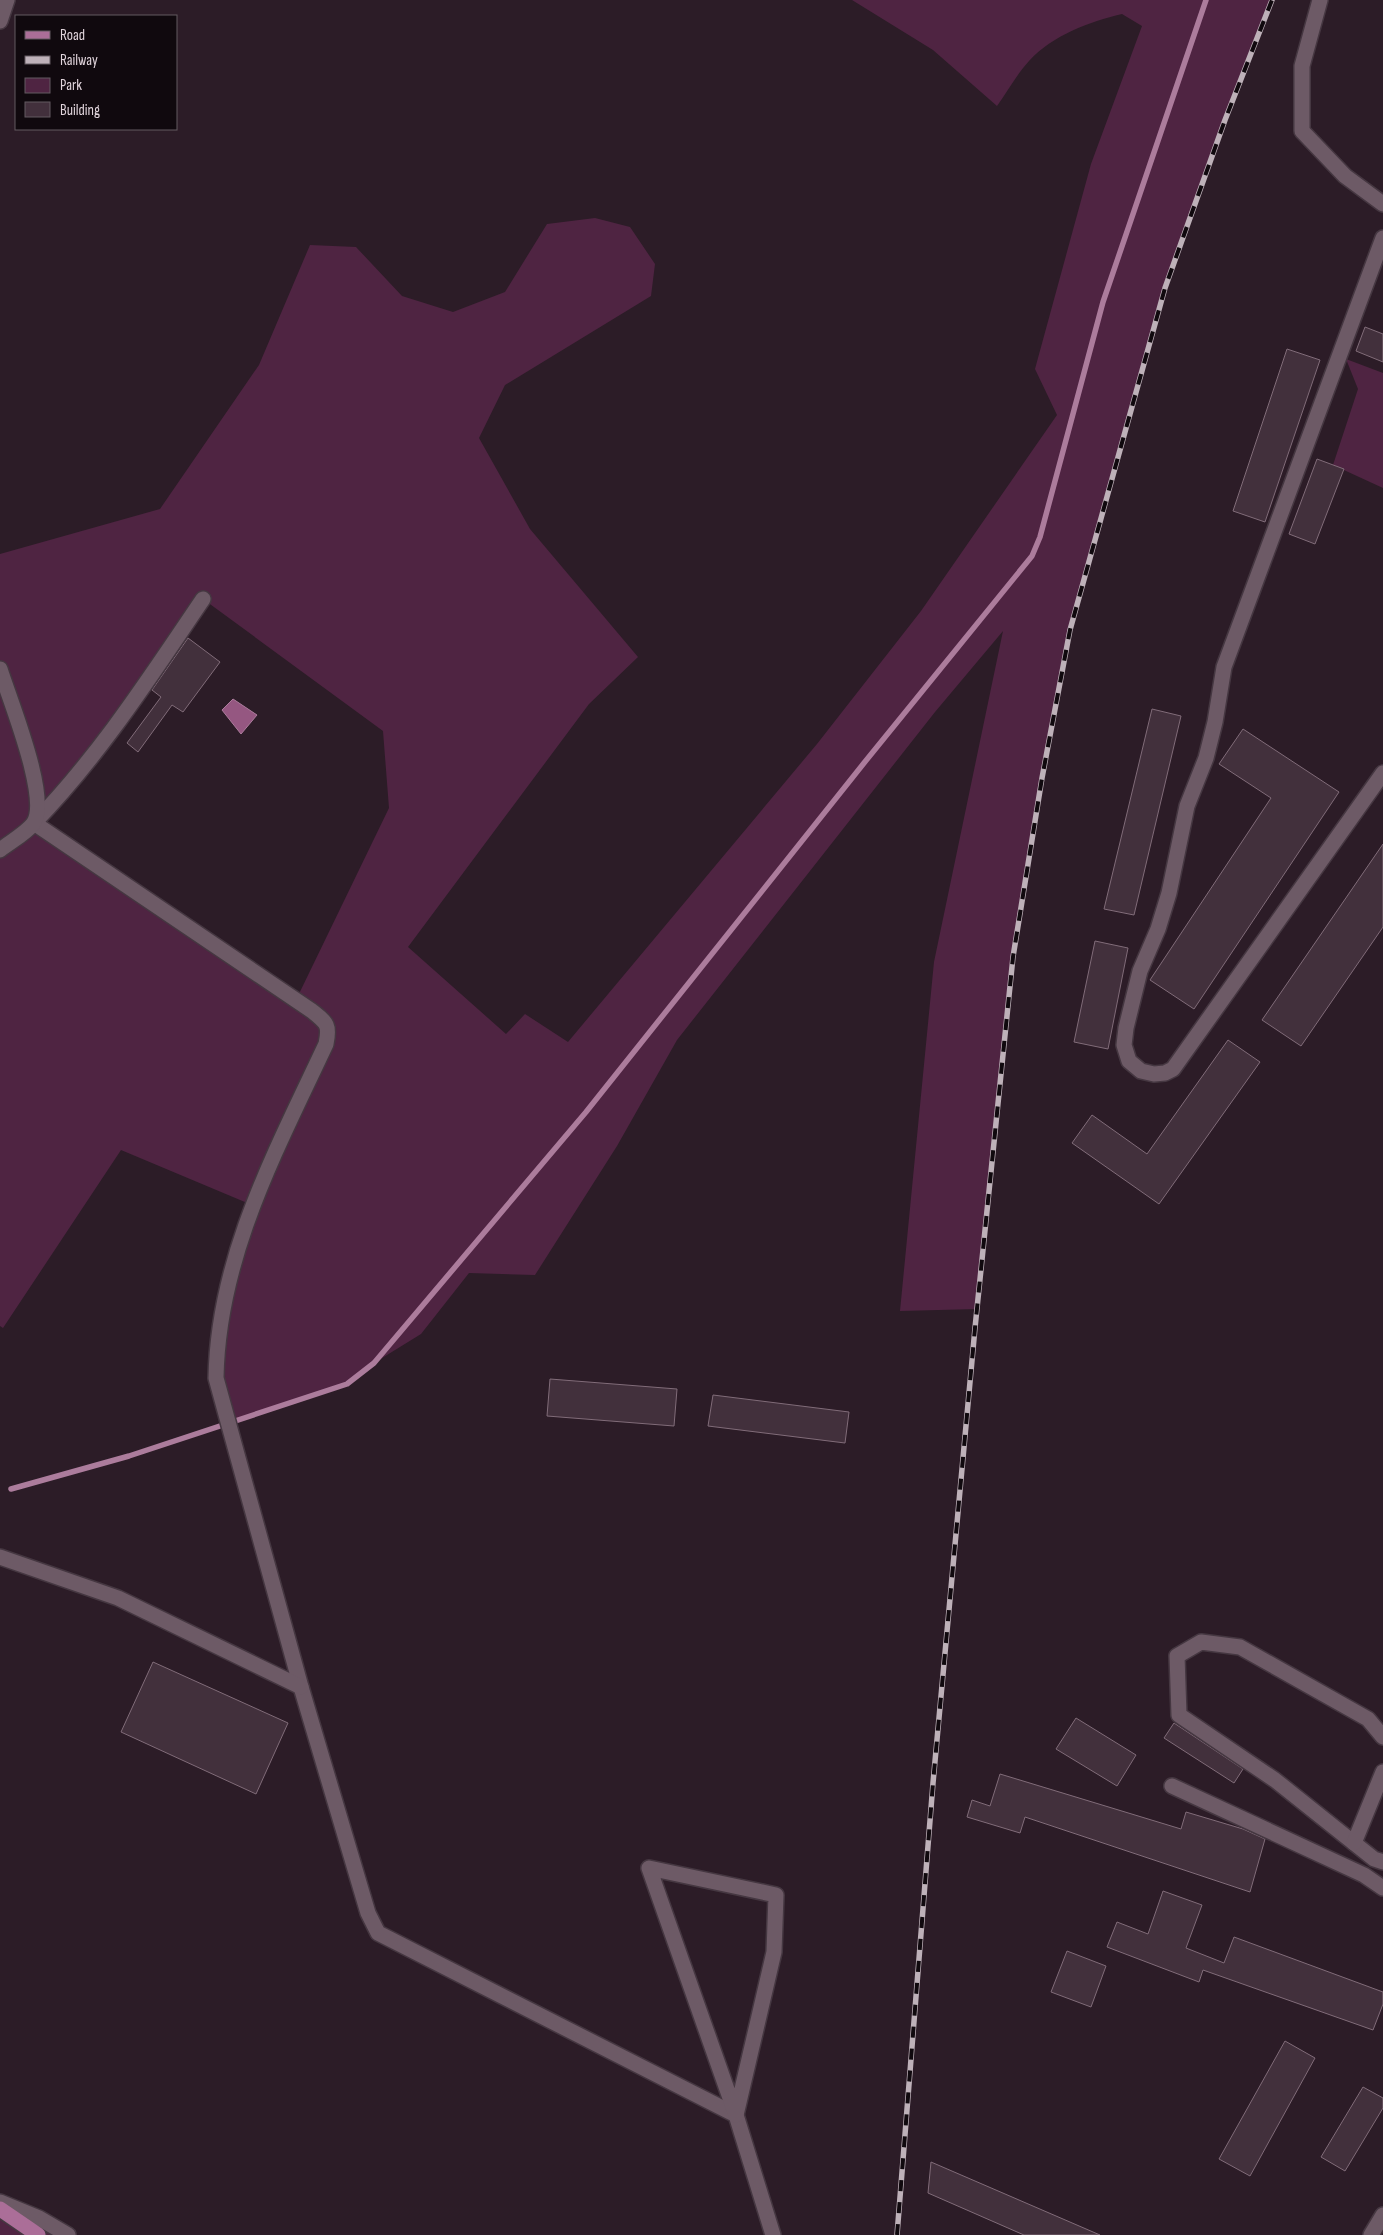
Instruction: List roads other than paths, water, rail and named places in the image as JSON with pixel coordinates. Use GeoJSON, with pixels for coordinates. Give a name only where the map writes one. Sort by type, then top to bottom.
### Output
{"type":"FeatureCollection","features":[{"type":"Feature","properties":{"kind":"main road"},"geometry":{"type":"LineString","coordinates":[[0,2209],[38,2235]]}},
{"type":"Feature","properties":{"kind":"street"},"geometry":{"type":"LineString","coordinates":[[0,22],[8,0]]}},
{"type":"Feature","properties":{"kind":"street"},"geometry":{"type":"LineString","coordinates":[[1320,0],[1302,66],[1302,131],[1345,176],[1383,204]]}},
{"type":"Feature","properties":{"kind":"street"},"geometry":{"type":"LineString","coordinates":[[1383,238],[1224,667],[1215,722],[1206,758],[1187,806],[1169,893],[1140,971],[1126,1028],[1124,1045],[1129,1061],[1141,1071],[1154,1074],[1165,1073],[1173,1069],[1383,773]]}},
{"type":"Feature","properties":{"kind":"street"},"geometry":{"type":"LineString","coordinates":[[0,850],[34,823],[65,791],[111,734],[203,599]]}},
{"type":"Feature","properties":{"kind":"street"},"geometry":{"type":"LineString","coordinates":[[0,669],[36,783],[37,813],[34,823]]}},
{"type":"Feature","properties":{"kind":"street"},"geometry":{"type":"LineString","coordinates":[[34,823],[312,1011],[325,1021],[327,1026],[326,1044],[259,1188],[240,1239],[227,1290],[217,1351],[216,1378],[301,1687],[368,1913],[378,1933],[736,2115]]}},
{"type":"Feature","properties":{"kind":"street"},"geometry":{"type":"LineString","coordinates":[[0,1557],[118,1598],[301,1687]]}},
{"type":"Feature","properties":{"kind":"street"},"geometry":{"type":"LineString","coordinates":[[1383,1737],[1368,1719],[1240,1647],[1201,1642],[1177,1656],[1179,1715],[1275,1780],[1374,1859],[1383,1862]]}},
{"type":"Feature","properties":{"kind":"street"},"geometry":{"type":"LineString","coordinates":[[1354,1843],[1383,1772]]}},
{"type":"Feature","properties":{"kind":"street"},"geometry":{"type":"LineString","coordinates":[[1172,1786],[1364,1875],[1383,1888]]}},
{"type":"Feature","properties":{"kind":"street"},"geometry":{"type":"LineString","coordinates":[[736,2115],[774,1952],[776,1895],[649,1868],[736,2115],[773,2235]]}},
{"type":"Feature","properties":{"kind":"street"},"geometry":{"type":"LineString","coordinates":[[0,2202],[38,2218],[68,2235]]}},
{"type":"Feature","properties":{"kind":"street"},"geometry":{"type":"LineString","coordinates":[[1371,2235],[1383,2214]]}},
{"type":"Feature","properties":{"kind":"waterway"},"geometry":{"type":"LineString","coordinates":[[11,1489],[129,1456],[347,1384],[374,1363],[586,1112],[864,763],[1032,556],[1040,537],[1103,302],[1206,0]]}},
{"type":"Feature","properties":{"kind":"railway"},"geometry":{"type":"LineString","coordinates":[[897,2235],[933,1783],[975,1328],[1013,957],[1042,778],[1070,630],[1165,288],[1225,120],[1272,0]]}}]}
